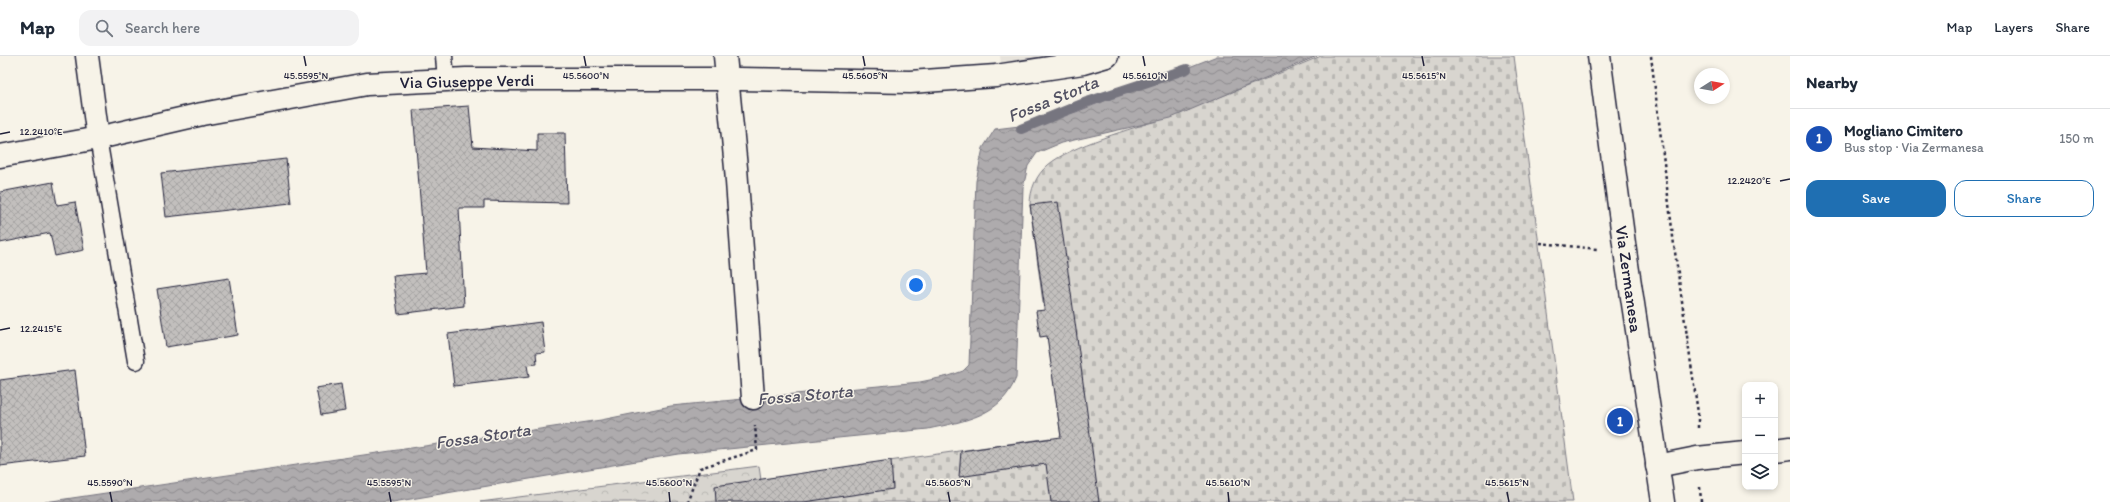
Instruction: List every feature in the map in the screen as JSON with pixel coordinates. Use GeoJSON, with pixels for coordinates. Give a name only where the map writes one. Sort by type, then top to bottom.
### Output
{"type":"FeatureCollection","features":[{"type":"Feature","properties":{"kind":"street"},"geometry":{"type":"LineString","coordinates":[[86,56],[98,138]]}},
{"type":"Feature","properties":{"kind":"street"},"geometry":{"type":"LineString","coordinates":[[725,56],[738,191],[753,398]]}},
{"type":"Feature","properties":{"kind":"street","name":"Via Giuseppe Verdi"},"geometry":{"type":"LineString","coordinates":[[0,156],[98,138],[202,114],[367,84],[446,80],[728,79],[910,82],[996,76],[1083,59],[1107,56]]}},
{"type":"Feature","properties":{"kind":"street","name":"Via Zermanesa"},"geometry":{"type":"LineString","coordinates":[[1599,56],[1625,251],[1663,502]]}},
{"type":"Feature","properties":{"kind":"street"},"geometry":{"type":"LineString","coordinates":[[1778,450],[1790,448]]}},
{"type":"Feature","properties":{"kind":"street"},"geometry":{"type":"LineString","coordinates":[[1657,466],[1697,458],[1742,453]]}},
{"type":"Feature","properties":{"kind":"lane"},"geometry":{"type":"LineString","coordinates":[[444,56],[446,80]]}},
{"type":"Feature","properties":{"kind":"lane"},"geometry":{"type":"LineString","coordinates":[[98,138],[136,361]]}},
{"type":"Feature","properties":{"kind":"path"},"geometry":{"type":"LineString","coordinates":[[1651,56],[1674,245],[1698,412],[1697,458],[1701,502]]}},
{"type":"Feature","properties":{"kind":"path"},"geometry":{"type":"LineString","coordinates":[[1540,243],[1625,251]]}},
{"type":"Feature","properties":{"kind":"path"},"geometry":{"type":"LineString","coordinates":[[687,502],[700,468],[757,450]]}},
{"type":"Feature","properties":{"kind":"shaded area"},"geometry":{"type":"Polygon","coordinates":[[[1000,56],[1057,56],[1023,66],[1001,63],[1000,56]]]}},
{"type":"Feature","properties":{"kind":"green space"},"geometry":{"type":"Polygon","coordinates":[[[1321,56],[1514,56],[1573,502],[764,502],[889,461],[1050,438],[1052,446],[1062,445],[1030,205],[1034,183],[1040,173],[1058,158],[1087,144],[1203,103],[1321,56]]]}},
{"type":"Feature","properties":{"kind":"green space"},"geometry":{"type":"Polygon","coordinates":[[[759,466],[764,502],[480,502],[759,466]]]}},
{"type":"Feature","properties":{"kind":"water"},"geometry":{"type":"Polygon","coordinates":[[[1217,56],[1317,56],[1171,118],[1061,143],[1037,153],[1028,166],[1023,188],[1016,378],[1009,391],[1001,401],[980,415],[955,423],[928,429],[678,454],[393,502],[45,502],[601,420],[671,406],[920,382],[949,376],[963,371],[969,365],[976,181],[983,148],[995,129],[1036,124],[1076,112],[1217,56]]]}},
{"type":"Feature","properties":{"kind":"building"},"geometry":{"type":"Polygon","coordinates":[[[469,106],[473,147],[537,151],[537,133],[565,133],[567,203],[484,201],[484,208],[459,208],[464,306],[398,314],[393,276],[426,273],[413,110],[469,106]]]}},
{"type":"Feature","properties":{"kind":"building"},"geometry":{"type":"Polygon","coordinates":[[[286,159],[291,203],[166,217],[161,173],[286,159]]]}},
{"type":"Feature","properties":{"kind":"building"},"geometry":{"type":"Polygon","coordinates":[[[53,182],[57,205],[75,202],[84,250],[55,256],[50,233],[0,243],[0,192],[53,182]]]}},
{"type":"Feature","properties":{"kind":"building"},"geometry":{"type":"Polygon","coordinates":[[[1058,202],[1099,502],[1051,502],[1046,464],[959,477],[961,451],[1061,437],[1047,336],[1040,337],[1036,311],[1045,310],[1030,205],[1058,202]]]}},
{"type":"Feature","properties":{"kind":"building"},"geometry":{"type":"Polygon","coordinates":[[[229,278],[238,335],[166,347],[157,289],[229,278]]]}},
{"type":"Feature","properties":{"kind":"building"},"geometry":{"type":"Polygon","coordinates":[[[541,322],[545,352],[536,353],[537,364],[527,365],[529,377],[454,386],[448,334],[541,322]]]}},
{"type":"Feature","properties":{"kind":"building"},"geometry":{"type":"Polygon","coordinates":[[[75,370],[85,456],[0,466],[0,380],[75,370]]]}},
{"type":"Feature","properties":{"kind":"building"},"geometry":{"type":"Polygon","coordinates":[[[341,384],[345,411],[321,415],[316,388],[341,384]]]}},
{"type":"Feature","properties":{"kind":"building"},"geometry":{"type":"Polygon","coordinates":[[[891,460],[893,489],[804,502],[716,502],[715,486],[891,460]]]}},
{"type":"Feature","properties":{"kind":"waterway","name":"Fossa Storta"},"geometry":{"type":"LineString","coordinates":[[1021,129],[1087,102],[1187,69]]}},
{"type":"Feature","properties":{"kind":"place","name":"Mogliano Cimitero"},"geometry":{"type":"Point","coordinates":[1620,421]}}]}
